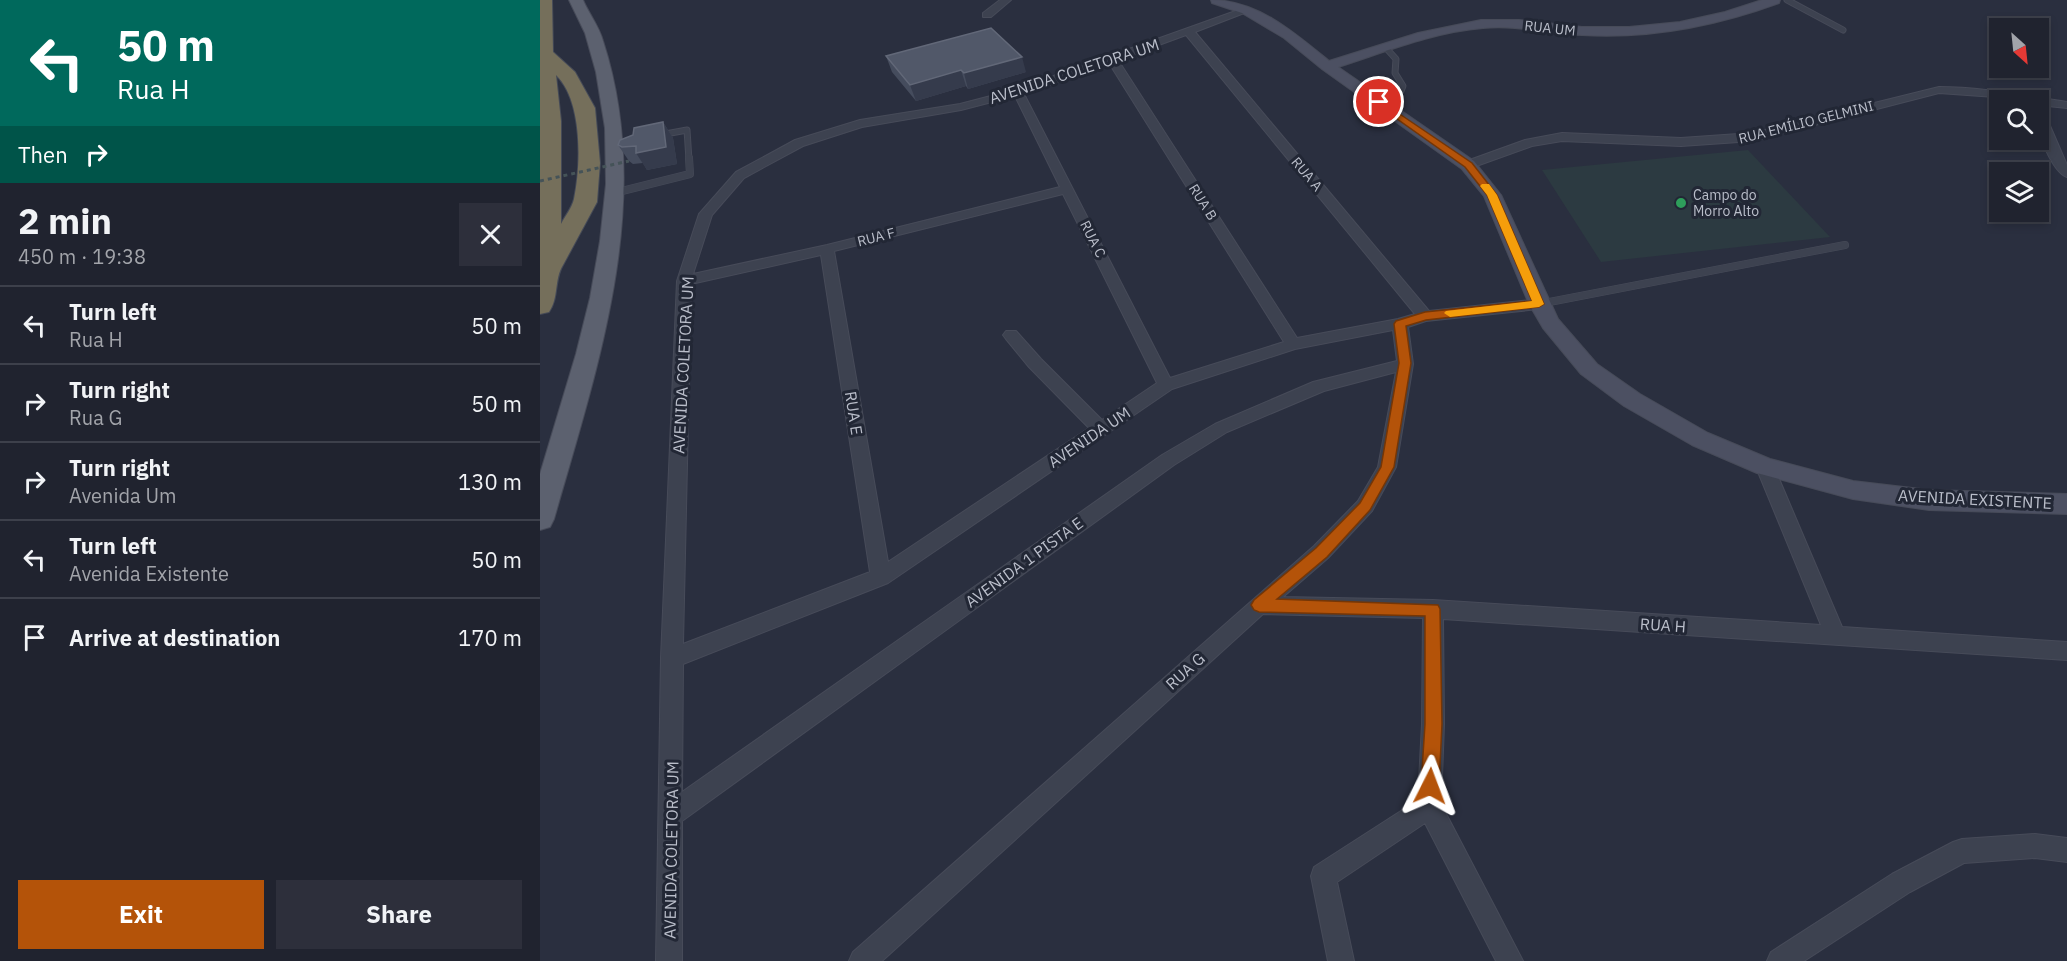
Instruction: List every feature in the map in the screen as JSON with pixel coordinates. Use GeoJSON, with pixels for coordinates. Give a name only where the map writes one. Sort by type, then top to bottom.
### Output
{"type":"FeatureCollection","features":[{"type":"Feature","properties":{"kind":"highway"},"geometry":{"type":"LineString","coordinates":[[540,306],[545,276],[550,204],[551,121],[544,54],[544,0]]}},
{"type":"Feature","properties":{"kind":"highway"},"geometry":{"type":"LineString","coordinates":[[544,54],[568,76],[585,108],[589,163],[585,202],[545,276]]}},
{"type":"Feature","properties":{"kind":"main road"},"geometry":{"type":"LineString","coordinates":[[540,519],[592,339],[612,236],[620,142],[605,74],[591,28],[576,0]]}},
{"type":"Feature","properties":{"kind":"street"},"geometry":{"type":"LineString","coordinates":[[987,15],[1006,0]]}},
{"type":"Feature","properties":{"kind":"street","name":"AVENIDA EXISTENTE"},"geometry":{"type":"LineString","coordinates":[[1217,0],[1246,10],[1289,35],[1327,66],[1468,165],[1492,195],[1539,304],[1550,323],[1589,369],[1623,394],[1700,439],[1765,467],[1853,490],[1929,500],[2067,504]]}},
{"type":"Feature","properties":{"kind":"street","name":"RUA UM"},"geometry":{"type":"LineString","coordinates":[[1327,66],[1452,29],[1480,24],[1505,23],[1622,33],[1653,30],[1739,11],[1774,0]]}},
{"type":"Feature","properties":{"kind":"street","name":"AVENIDA COLETORA UM"},"geometry":{"type":"LineString","coordinates":[[669,961],[672,658],[684,281],[706,214],[740,175],[799,142],[850,127],[961,107],[1018,92],[1113,60],[1246,10]]}},
{"type":"Feature","properties":{"kind":"street","name":"RUA A"},"geometry":{"type":"LineString","coordinates":[[1189,32],[1425,316]]}},
{"type":"Feature","properties":{"kind":"street","name":"RUA B"},"geometry":{"type":"LineString","coordinates":[[1113,60],[1293,344]]}},
{"type":"Feature","properties":{"kind":"street","name":"RUA EMÍLIO GELMINI"},"geometry":{"type":"LineString","coordinates":[[1468,165],[1529,143],[1562,137],[1681,142],[1753,137],[1939,90],[1989,94]]}},
{"type":"Feature","properties":{"kind":"street","name":"RUA C"},"geometry":{"type":"LineString","coordinates":[[1018,92],[1045,150],[1068,189],[1166,385]]}},
{"type":"Feature","properties":{"kind":"street","name":"RUA EMÍLIO GELMINI"},"geometry":{"type":"LineString","coordinates":[[2049,102],[2067,105]]}},
{"type":"Feature","properties":{"kind":"street"},"geometry":{"type":"LineString","coordinates":[[2049,140],[2058,163],[2067,172]]}},
{"type":"Feature","properties":{"kind":"street","name":"RUA F"},"geometry":{"type":"LineString","coordinates":[[684,281],[827,249],[1068,189]]}},
{"type":"Feature","properties":{"kind":"street","name":"RUA E"},"geometry":{"type":"LineString","coordinates":[[827,249],[881,577]]}},
{"type":"Feature","properties":{"kind":"street","name":"AVENIDA UM"},"geometry":{"type":"LineString","coordinates":[[672,658],[881,577],[1166,385],[1293,344],[1400,324],[1425,316],[1539,304]]}},
{"type":"Feature","properties":{"kind":"street","name":"RUA G"},"geometry":{"type":"LineString","coordinates":[[862,961],[1321,552],[1365,507],[1387,467],[1405,363],[1400,324]]}},
{"type":"Feature","properties":{"kind":"street"},"geometry":{"type":"LineString","coordinates":[[1011,335],[1035,363],[1101,429]]}},
{"type":"Feature","properties":{"kind":"street","name":"AVENIDA 1 PISTA E"},"geometry":{"type":"LineString","coordinates":[[672,814],[1168,460],[1221,428],[1319,386],[1405,363]]}},
{"type":"Feature","properties":{"kind":"street"},"geometry":{"type":"LineString","coordinates":[[1765,467],[1836,637]]}},
{"type":"Feature","properties":{"kind":"street","name":"RUA H"},"geometry":{"type":"LineString","coordinates":[[1259,605],[1433,609],[2067,651]]}},
{"type":"Feature","properties":{"kind":"street"},"geometry":{"type":"LineString","coordinates":[[1433,609],[1433,724],[1429,806],[1510,961]]}},
{"type":"Feature","properties":{"kind":"street"},"geometry":{"type":"LineString","coordinates":[[1341,961],[1323,876],[1429,806]]}},
{"type":"Feature","properties":{"kind":"street"},"geometry":{"type":"LineString","coordinates":[[1780,961],[1901,883],[1962,850],[2034,846],[2067,850]]}},
{"type":"Feature","properties":{"kind":"lane"},"geometry":{"type":"LineString","coordinates":[[1787,0],[1843,30]]}},
{"type":"Feature","properties":{"kind":"lane"},"geometry":{"type":"LineString","coordinates":[[1379,102],[1401,91],[1403,86],[1395,73],[1396,59],[1386,48]]}},
{"type":"Feature","properties":{"kind":"lane"},"geometry":{"type":"LineString","coordinates":[[614,192],[690,174],[687,130],[656,136]]}},
{"type":"Feature","properties":{"kind":"lane"},"geometry":{"type":"LineString","coordinates":[[1539,304],[1845,245]]}},
{"type":"Feature","properties":{"kind":"path"},"geometry":{"type":"LineString","coordinates":[[540,181],[629,161]]}},
{"type":"Feature","properties":{"kind":"shaded area","name":"Campo do Morro Alto"},"geometry":{"type":"Polygon","coordinates":[[[1748,150],[1830,237],[1601,262],[1542,170],[1748,150]]]}},
{"type":"Feature","properties":{"kind":"building"},"geometry":{"type":"Polygon","coordinates":[[[991,28],[1022,57],[964,73],[961,70],[910,85],[886,56],[991,28]]]}},
{"type":"Feature","properties":{"kind":"building"},"geometry":{"type":"Polygon","coordinates":[[[663,122],[666,147],[636,153],[636,146],[618,145],[620,140],[633,135],[634,128],[663,122]]]}},
{"type":"Feature","properties":{"kind":"slow traffic"},"geometry":{"type":"LineString","coordinates":[[1450,313],[1539,304],[1492,195],[1485,186]]}},
{"type":"Feature","properties":{"kind":"place","name":"Campo do Morro Alto"},"geometry":{"type":"Point","coordinates":[1681,203]}},
{"type":"Feature","properties":{"kind":"route"},"geometry":{"type":"LineString","coordinates":[[1379,102],[1468,165],[1492,195],[1539,304],[1425,316],[1400,324],[1405,363],[1387,467],[1365,507],[1321,552],[1259,605],[1433,609],[1433,724],[1430,786]]}}]}
